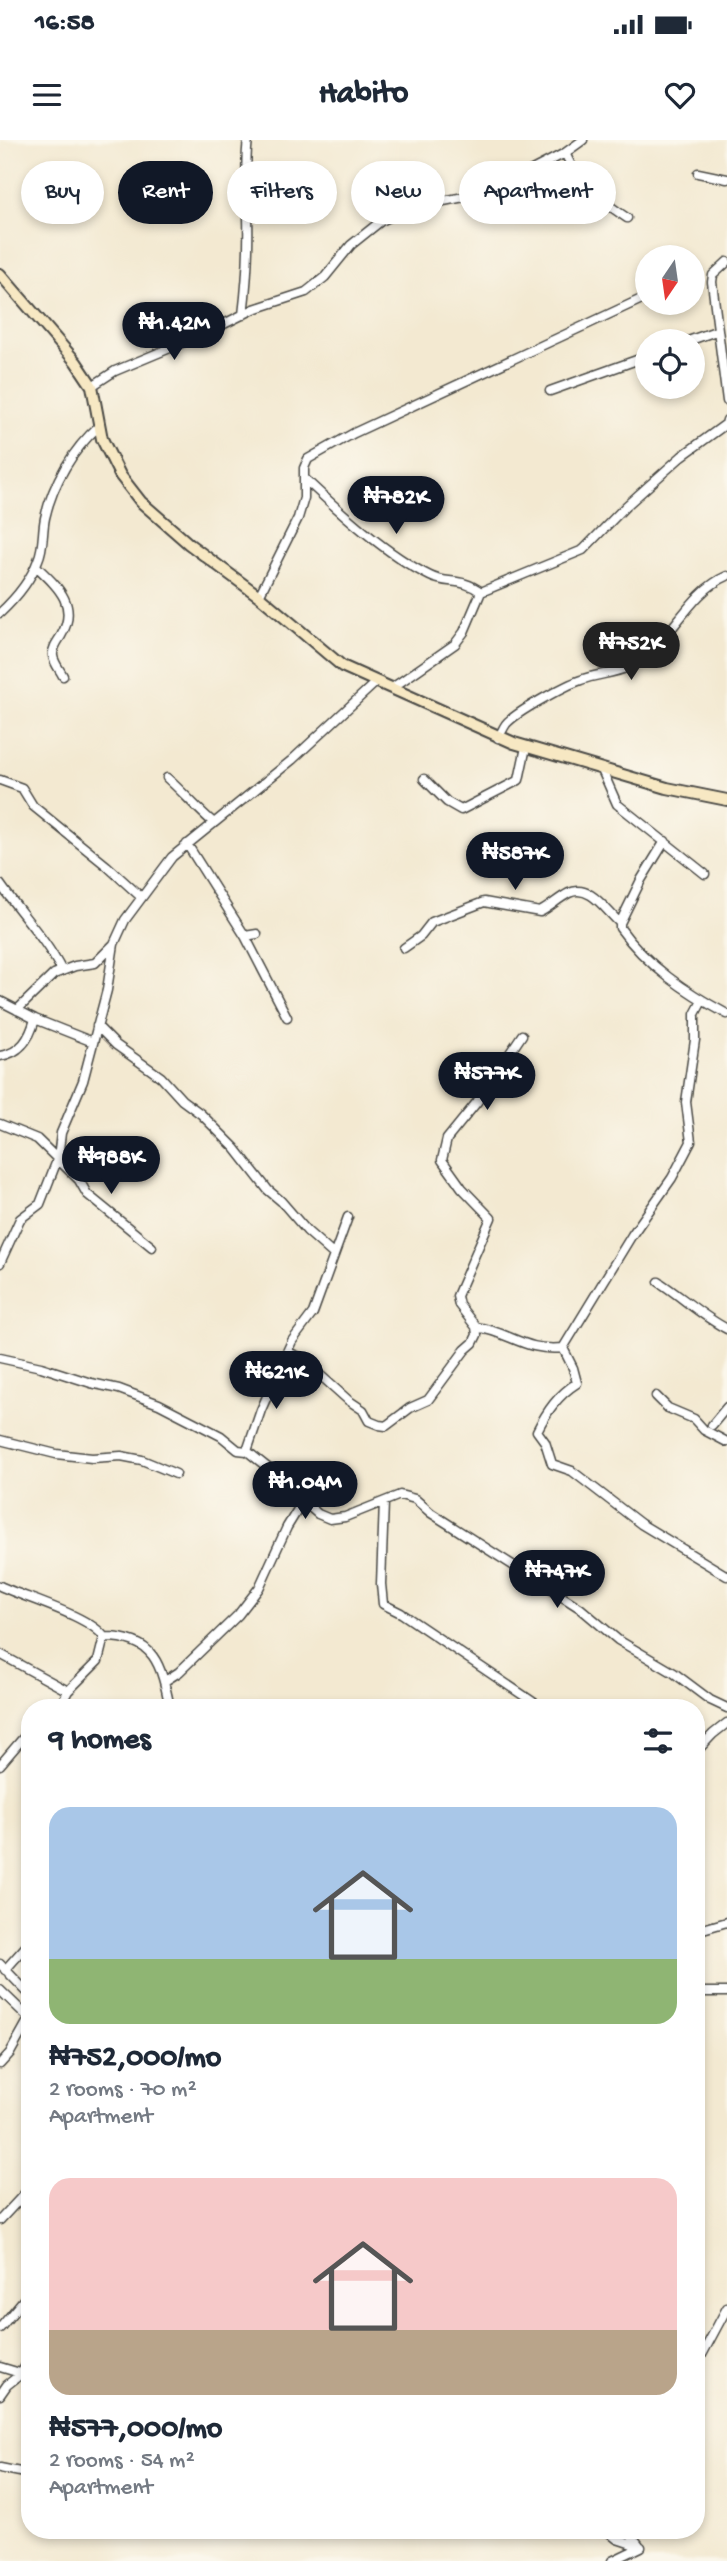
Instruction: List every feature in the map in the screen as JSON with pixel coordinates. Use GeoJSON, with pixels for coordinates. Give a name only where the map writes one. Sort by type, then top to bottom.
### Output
{"type":"FeatureCollection","features":[{"type":"Feature","properties":{"kind":"street"},"geometry":{"type":"LineString","coordinates":[[243,314],[248,267],[248,211],[244,161],[248,140]]}},
{"type":"Feature","properties":{"kind":"street"},"geometry":{"type":"LineString","coordinates":[[92,386],[115,371],[206,333],[243,314],[294,297],[316,286],[351,245],[381,221],[409,209],[464,197],[509,182],[565,153],[583,140]]}},
{"type":"Feature","properties":{"kind":"street"},"geometry":{"type":"LineString","coordinates":[[565,153],[580,180],[602,201],[627,218]]}},
{"type":"Feature","properties":{"kind":"street"},"geometry":{"type":"LineString","coordinates":[[698,173],[727,178]]}},
{"type":"Feature","properties":{"kind":"street"},"geometry":{"type":"LineString","coordinates":[[727,262],[713,275],[712,282],[716,331],[727,401]]}},
{"type":"Feature","properties":{"kind":"street"},"geometry":{"type":"LineString","coordinates":[[0,274],[76,362],[92,386],[102,439],[115,467],[141,502],[188,544],[258,596],[342,666],[498,738],[667,788],[727,800]]}},
{"type":"Feature","properties":{"kind":"street"},"geometry":{"type":"LineString","coordinates":[[258,596],[298,518],[304,498],[304,468],[308,459],[354,433],[635,302]]}},
{"type":"Feature","properties":{"kind":"street"},"geometry":{"type":"LineString","coordinates":[[705,335],[716,331]]}},
{"type":"Feature","properties":{"kind":"street"},"geometry":{"type":"LineString","coordinates":[[550,391],[635,361]]}},
{"type":"Feature","properties":{"kind":"street"},"geometry":{"type":"LineString","coordinates":[[392,688],[455,644],[464,632],[481,592],[583,550],[636,497],[682,456],[726,424],[727,419]]}},
{"type":"Feature","properties":{"kind":"street"},"geometry":{"type":"LineString","coordinates":[[0,612],[20,591],[36,566],[41,553],[44,519],[62,473],[78,449],[99,426]]}},
{"type":"Feature","properties":{"kind":"street"},"geometry":{"type":"LineString","coordinates":[[305,479],[340,511],[404,561],[432,578],[461,581],[471,584],[481,592]]}},
{"type":"Feature","properties":{"kind":"street"},"geometry":{"type":"LineString","coordinates":[[36,566],[51,580],[68,606],[68,620],[53,650],[53,658],[63,676]]}},
{"type":"Feature","properties":{"kind":"street"},"geometry":{"type":"LineString","coordinates":[[498,738],[507,723],[521,711],[580,680],[627,668],[642,658],[661,643],[705,592],[727,576]]}},
{"type":"Feature","properties":{"kind":"street"},"geometry":{"type":"LineString","coordinates":[[0,1263],[20,1219],[40,1204],[58,1158],[61,1133],[83,1081],[107,990],[114,943],[125,920],[172,857],[292,760],[375,683]]}},
{"type":"Feature","properties":{"kind":"street"},"geometry":{"type":"LineString","coordinates":[[424,779],[447,802],[461,810],[519,780],[526,747]]}},
{"type":"Feature","properties":{"kind":"street"},"geometry":{"type":"LineString","coordinates":[[602,770],[617,804],[705,874]]}},
{"type":"Feature","properties":{"kind":"street"},"geometry":{"type":"LineString","coordinates":[[0,779],[22,788],[33,806],[141,897]]}},
{"type":"Feature","properties":{"kind":"street"},"geometry":{"type":"LineString","coordinates":[[167,779],[214,823]]}},
{"type":"Feature","properties":{"kind":"street"},"geometry":{"type":"LineString","coordinates":[[665,841],[641,880],[620,928],[651,964],[702,1001],[727,1014]]}},
{"type":"Feature","properties":{"kind":"street"},"geometry":{"type":"LineString","coordinates":[[187,844],[245,936],[287,1017]]}},
{"type":"Feature","properties":{"kind":"street"},"geometry":{"type":"LineString","coordinates":[[0,884],[19,912],[34,926],[62,971]]}},
{"type":"Feature","properties":{"kind":"street"},"geometry":{"type":"LineString","coordinates":[[404,948],[421,936],[432,922],[484,902],[540,912],[570,892],[583,891],[596,898],[604,910],[620,923]]}},
{"type":"Feature","properties":{"kind":"street"},"geometry":{"type":"LineString","coordinates":[[245,936],[257,934]]}},
{"type":"Feature","properties":{"kind":"street"},"geometry":{"type":"LineString","coordinates":[[17,1010],[54,975],[95,963],[114,943]]}},
{"type":"Feature","properties":{"kind":"street"},"geometry":{"type":"LineString","coordinates":[[0,1001],[35,1019],[93,1042]]}},
{"type":"Feature","properties":{"kind":"street"},"geometry":{"type":"LineString","coordinates":[[563,1348],[632,1235],[672,1178],[691,1142],[686,1102],[695,1040],[695,1014],[702,1001]]}},
{"type":"Feature","properties":{"kind":"street"},"geometry":{"type":"LineString","coordinates":[[0,1056],[10,1054],[20,1047],[31,1034],[35,1019]]}},
{"type":"Feature","properties":{"kind":"street"},"geometry":{"type":"LineString","coordinates":[[97,1026],[116,1045],[161,1077],[182,1100],[201,1114],[235,1149],[268,1190],[334,1255]]}},
{"type":"Feature","properties":{"kind":"street"},"geometry":{"type":"LineString","coordinates":[[286,1355],[300,1357],[363,1410],[369,1421],[386,1426],[410,1408],[428,1400],[464,1350],[473,1343],[477,1335],[476,1327],[459,1305],[457,1296],[491,1218],[462,1188],[442,1160],[446,1139],[477,1102],[522,1035]]}},
{"type":"Feature","properties":{"kind":"street"},"geometry":{"type":"LineString","coordinates":[[0,1124],[37,1139],[79,1180],[87,1194],[152,1247]]}},
{"type":"Feature","properties":{"kind":"street"},"geometry":{"type":"LineString","coordinates":[[247,1451],[261,1410],[292,1342],[313,1313],[348,1217]]}},
{"type":"Feature","properties":{"kind":"street"},"geometry":{"type":"LineString","coordinates":[[659,1282],[707,1318],[727,1329]]}},
{"type":"Feature","properties":{"kind":"street"},"geometry":{"type":"LineString","coordinates":[[476,1327],[494,1330],[510,1340],[544,1350],[563,1348]]}},
{"type":"Feature","properties":{"kind":"street"},"geometry":{"type":"LineString","coordinates":[[563,1348],[577,1383],[567,1389],[547,1410],[537,1430],[545,1442],[552,1464],[572,1471],[641,1524],[727,1576]]}},
{"type":"Feature","properties":{"kind":"street"},"geometry":{"type":"LineString","coordinates":[[0,1358],[137,1394],[210,1430],[239,1450],[247,1451],[318,1514],[337,1520],[400,1495],[415,1499],[431,1513],[580,1608],[618,1640],[727,1708]]}},
{"type":"Feature","properties":{"kind":"street"},"geometry":{"type":"LineString","coordinates":[[656,1396],[668,1408],[694,1419],[704,1430],[727,1442]]}},
{"type":"Feature","properties":{"kind":"street"},"geometry":{"type":"LineString","coordinates":[[712,1426],[727,1407]]}},
{"type":"Feature","properties":{"kind":"street"},"geometry":{"type":"LineString","coordinates":[[0,1440],[56,1454],[92,1458],[121,1456],[142,1460],[176,1474]]}},
{"type":"Feature","properties":{"kind":"street"},"geometry":{"type":"LineString","coordinates":[[164,1681],[179,1672],[238,1615],[259,1588],[287,1527],[303,1501]]}},
{"type":"Feature","properties":{"kind":"street"},"geometry":{"type":"LineString","coordinates":[[384,1502],[381,1584],[383,1604],[401,1613],[528,1699]]}},
{"type":"Feature","properties":{"kind":"street"},"geometry":{"type":"LineString","coordinates":[[0,1586],[83,1620],[99,1630],[104,1637],[98,1661],[68,1691],[64,1699]]}},
{"type":"Feature","properties":{"kind":"street"},"geometry":{"type":"LineString","coordinates":[[104,1637],[123,1637],[144,1646],[156,1657],[168,1699]]}},
{"type":"Feature","properties":{"kind":"street"},"geometry":{"type":"LineString","coordinates":[[0,1654],[68,1691]]}},
{"type":"Feature","properties":{"kind":"street"},"geometry":{"type":"LineString","coordinates":[[705,1742],[727,1723]]}},
{"type":"Feature","properties":{"kind":"street"},"geometry":{"type":"LineString","coordinates":[[0,1765],[21,1740]]}},
{"type":"Feature","properties":{"kind":"street"},"geometry":{"type":"LineString","coordinates":[[705,1928],[727,1922]]}},
{"type":"Feature","properties":{"kind":"street"},"geometry":{"type":"LineString","coordinates":[[21,1950],[3,1967],[21,1986]]}},
{"type":"Feature","properties":{"kind":"street"},"geometry":{"type":"LineString","coordinates":[[0,1990],[21,2011]]}},
{"type":"Feature","properties":{"kind":"street"},"geometry":{"type":"LineString","coordinates":[[705,1992],[727,1992]]}},
{"type":"Feature","properties":{"kind":"street"},"geometry":{"type":"LineString","coordinates":[[0,2064],[21,2033]]}},
{"type":"Feature","properties":{"kind":"street"},"geometry":{"type":"LineString","coordinates":[[0,2220],[21,2198]]}},
{"type":"Feature","properties":{"kind":"street"},"geometry":{"type":"LineString","coordinates":[[0,2328],[21,2303]]}},
{"type":"Feature","properties":{"kind":"street"},"geometry":{"type":"LineString","coordinates":[[705,2349],[727,2308]]}},
{"type":"Feature","properties":{"kind":"street"},"geometry":{"type":"LineString","coordinates":[[0,2367],[21,2373]]}},
{"type":"Feature","properties":{"kind":"street"},"geometry":{"type":"LineString","coordinates":[[0,2395],[7,2385],[21,2378]]}},
{"type":"Feature","properties":{"kind":"street"},"geometry":{"type":"LineString","coordinates":[[0,2468],[21,2472]]}},
{"type":"Feature","properties":{"kind":"street"},"geometry":{"type":"LineString","coordinates":[[615,2559],[621,2539]]}},
{"type":"Feature","properties":{"kind":"street"},"geometry":{"type":"LineString","coordinates":[[615,2559],[641,2547],[628,2539]]}}]}
